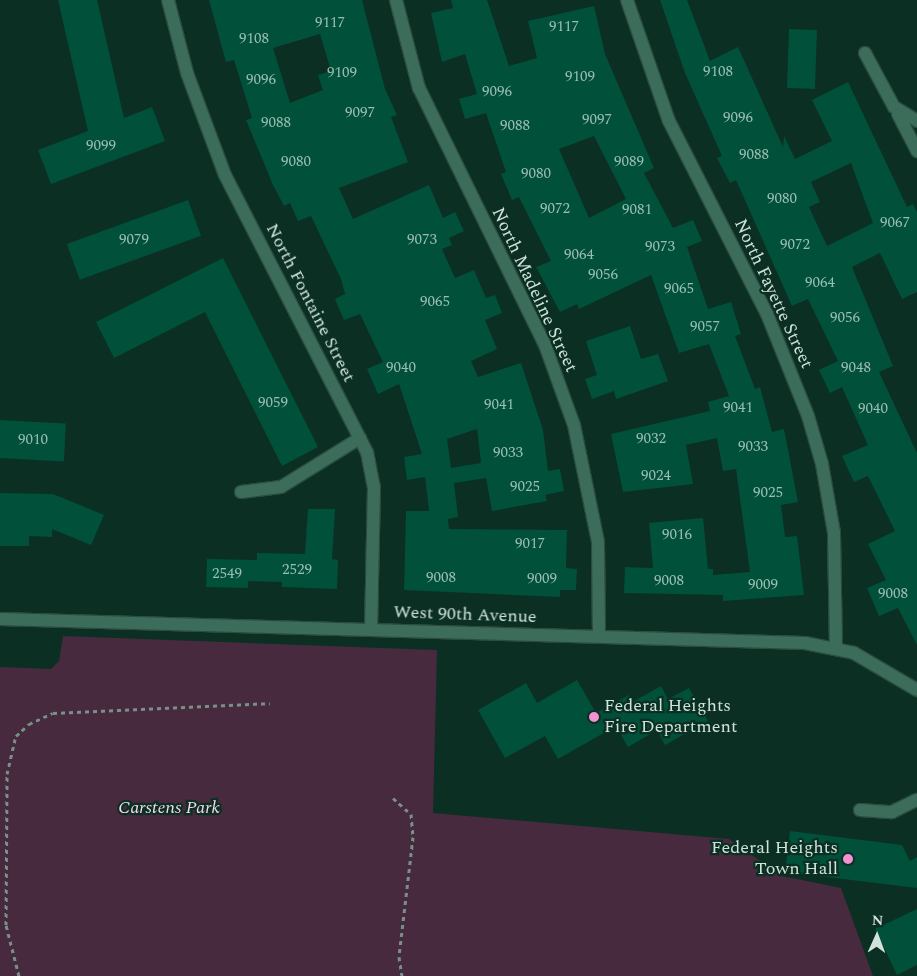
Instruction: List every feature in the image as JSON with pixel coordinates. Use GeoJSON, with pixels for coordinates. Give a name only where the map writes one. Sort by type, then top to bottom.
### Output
{"type":"FeatureCollection","features":[{"type":"Feature","properties":{"kind":"street","name":"North Fontaine Street"},"geometry":{"type":"LineString","coordinates":[[168,0],[187,73],[225,175],[360,438],[371,464],[374,488],[371,630]]}},
{"type":"Feature","properties":{"kind":"street","name":"North Madeline Street"},"geometry":{"type":"LineString","coordinates":[[396,0],[419,88],[545,345],[574,425],[598,542],[599,636]]}},
{"type":"Feature","properties":{"kind":"street","name":"North Fayette Street"},"geometry":{"type":"LineString","coordinates":[[627,0],[669,121],[767,314],[808,416],[822,464],[834,532],[836,648]]}},
{"type":"Feature","properties":{"kind":"street"},"geometry":{"type":"LineString","coordinates":[[865,53],[917,151]]}},
{"type":"Feature","properties":{"kind":"street"},"geometry":{"type":"LineString","coordinates":[[894,107],[917,121]]}},
{"type":"Feature","properties":{"kind":"street"},"geometry":{"type":"LineString","coordinates":[[241,492],[281,487],[360,438]]}},
{"type":"Feature","properties":{"kind":"street","name":"West 90th Avenue"},"geometry":{"type":"LineString","coordinates":[[0,619],[599,636],[836,648],[879,663],[917,690]]}},
{"type":"Feature","properties":{"kind":"street"},"geometry":{"type":"LineString","coordinates":[[860,810],[892,812],[917,800]]}},
{"type":"Feature","properties":{"kind":"path"},"geometry":{"type":"LineString","coordinates":[[19,976],[6,925],[7,774],[16,736],[29,724],[69,711],[270,703]]}},
{"type":"Feature","properties":{"kind":"path"},"geometry":{"type":"LineString","coordinates":[[393,798],[411,814],[413,837],[399,957],[402,976]]}},
{"type":"Feature","properties":{"kind":"green space","name":"Carstens Park"},"geometry":{"type":"Polygon","coordinates":[[[63,636],[437,650],[433,813],[729,839],[782,876],[841,888],[873,976],[0,976],[0,667],[51,669],[59,661],[63,636]]]}},
{"type":"Feature","properties":{"kind":"building"},"geometry":{"type":"Polygon","coordinates":[[[58,0],[97,0],[124,118],[152,107],[165,141],[51,184],[38,150],[88,131],[58,0]]]}},
{"type":"Feature","properties":{"kind":"building"},"geometry":{"type":"Polygon","coordinates":[[[209,0],[362,0],[385,89],[397,115],[391,117],[408,162],[339,188],[353,219],[429,185],[443,218],[455,212],[464,231],[449,238],[452,245],[442,249],[455,278],[474,270],[486,298],[495,295],[502,313],[485,320],[497,349],[471,361],[478,377],[521,363],[543,430],[548,471],[560,469],[564,491],[545,495],[547,501],[492,511],[486,478],[454,483],[458,517],[448,519],[449,529],[567,530],[566,568],[577,569],[576,590],[560,590],[560,597],[404,590],[406,511],[429,511],[425,477],[407,480],[404,457],[422,454],[399,384],[378,394],[367,369],[383,362],[360,314],[344,320],[335,299],[345,294],[341,279],[311,216],[298,221],[290,203],[284,206],[273,185],[246,120],[252,118],[234,60],[226,62],[209,0]],[[320,34],[273,48],[290,103],[323,90],[318,75],[331,71],[320,34]],[[477,429],[447,439],[451,468],[481,463],[477,429]]]}},
{"type":"Feature","properties":{"kind":"building"},"geometry":{"type":"Polygon","coordinates":[[[451,0],[487,0],[509,66],[537,58],[528,21],[594,6],[605,54],[654,168],[644,173],[673,228],[693,220],[702,241],[687,247],[708,309],[731,302],[741,334],[735,336],[755,389],[760,387],[772,432],[784,429],[798,502],[781,505],[785,537],[797,536],[804,595],[723,601],[723,595],[624,593],[625,567],[653,568],[649,523],[703,518],[708,569],[713,569],[713,575],[750,572],[736,469],[723,471],[717,438],[686,445],[693,484],[623,492],[611,434],[710,411],[708,402],[729,396],[709,344],[679,353],[651,275],[579,309],[577,304],[560,312],[536,267],[551,261],[519,197],[512,200],[501,174],[506,172],[486,113],[465,119],[459,99],[477,94],[465,54],[442,62],[431,13],[453,8],[451,0]],[[594,136],[559,149],[589,218],[626,199],[594,136]]]}},
{"type":"Feature","properties":{"kind":"building"},"geometry":{"type":"Polygon","coordinates":[[[660,0],[687,0],[710,61],[738,47],[783,147],[784,136],[795,159],[832,141],[812,100],[848,82],[907,207],[913,204],[917,212],[917,292],[902,299],[880,253],[852,267],[893,366],[879,372],[917,453],[917,645],[898,608],[879,616],[867,588],[886,580],[868,544],[895,531],[868,476],[854,482],[842,456],[868,445],[842,387],[830,393],[819,370],[838,361],[808,299],[792,306],[736,180],[730,183],[717,158],[722,156],[685,73],[660,0]],[[851,163],[811,182],[820,202],[809,207],[827,246],[873,223],[851,163]]]}},
{"type":"Feature","properties":{"kind":"building"},"geometry":{"type":"Polygon","coordinates":[[[789,29],[817,30],[815,89],[787,88],[789,29]]]}},
{"type":"Feature","properties":{"kind":"building"},"geometry":{"type":"Polygon","coordinates":[[[188,200],[201,236],[80,280],[67,244],[188,200]]]}},
{"type":"Feature","properties":{"kind":"building"},"geometry":{"type":"Polygon","coordinates":[[[223,258],[318,447],[282,466],[205,312],[114,358],[96,322],[223,258]]]}},
{"type":"Feature","properties":{"kind":"building"},"geometry":{"type":"Polygon","coordinates":[[[630,326],[641,359],[658,354],[668,381],[616,399],[614,391],[592,399],[585,379],[597,375],[586,341],[630,326]]]}},
{"type":"Feature","properties":{"kind":"building"},"geometry":{"type":"Polygon","coordinates":[[[0,420],[66,423],[64,461],[0,458],[0,420]]]}},
{"type":"Feature","properties":{"kind":"building"},"geometry":{"type":"Polygon","coordinates":[[[0,493],[53,494],[104,515],[91,545],[52,529],[52,537],[29,536],[29,546],[0,546],[0,493]]]}},
{"type":"Feature","properties":{"kind":"building"},"geometry":{"type":"Polygon","coordinates":[[[308,509],[335,509],[332,559],[338,560],[337,589],[282,587],[282,582],[248,581],[248,588],[206,587],[207,559],[257,560],[257,553],[305,554],[308,509]]]}},
{"type":"Feature","properties":{"kind":"building","name":"Federal Heights Fire Department"},"geometry":{"type":"Polygon","coordinates":[[[577,680],[596,713],[629,695],[632,702],[661,686],[668,699],[689,688],[708,721],[665,745],[657,730],[628,747],[616,726],[558,759],[545,736],[505,758],[478,710],[526,683],[537,703],[577,680]]]}},
{"type":"Feature","properties":{"kind":"building","name":"Federal Heights Town Hall"},"geometry":{"type":"Polygon","coordinates":[[[790,831],[902,845],[910,861],[917,857],[917,888],[785,872],[790,831]]]}},
{"type":"Feature","properties":{"kind":"building"},"geometry":{"type":"Polygon","coordinates":[[[917,909],[917,965],[897,975],[875,929],[917,909]]]}},
{"type":"Feature","properties":{"kind":"place","name":"Federal Heights Fire Department"},"geometry":{"type":"Point","coordinates":[594,717]}},
{"type":"Feature","properties":{"kind":"place","name":"Federal Heights Town Hall"},"geometry":{"type":"Point","coordinates":[848,859]}}]}
